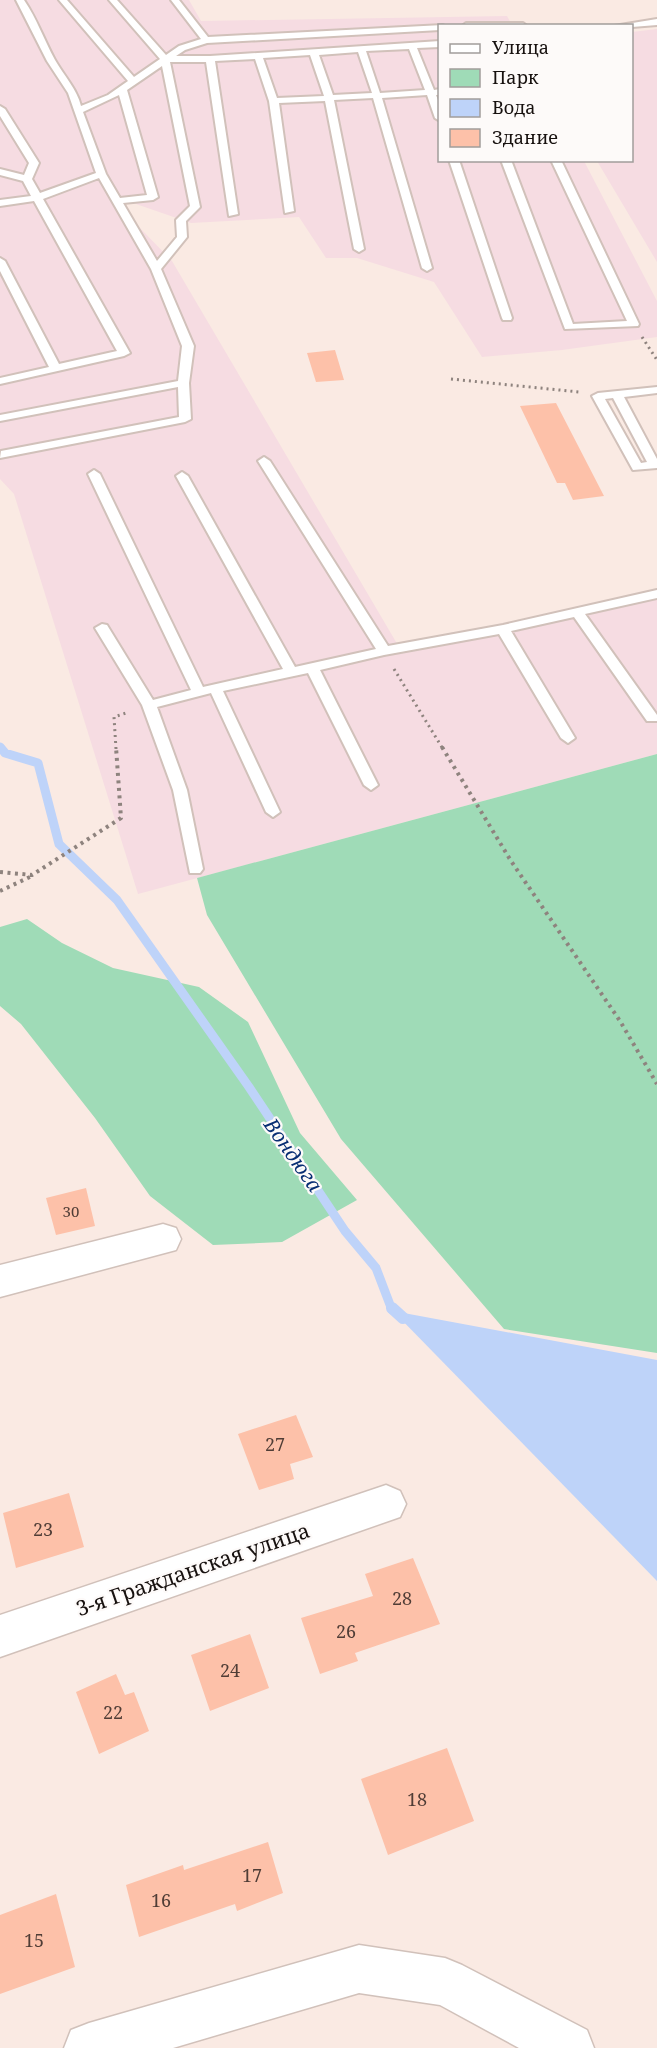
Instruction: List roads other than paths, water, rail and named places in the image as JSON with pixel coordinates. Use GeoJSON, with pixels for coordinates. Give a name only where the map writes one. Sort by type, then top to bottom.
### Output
{"type":"FeatureCollection","features":[{"type":"Feature","properties":{"kind":"street"},"geometry":{"type":"LineString","coordinates":[[0,1281],[163,1239]]}},
{"type":"Feature","properties":{"kind":"street","name":"3-я Гражданская улица"},"geometry":{"type":"LineString","coordinates":[[0,1636],[386,1504]]}},
{"type":"Feature","properties":{"kind":"street"},"geometry":{"type":"LineString","coordinates":[[89,2048],[359,1969],[445,1982],[569,2048]]}},
{"type":"Feature","properties":{"kind":"lane"},"geometry":{"type":"LineString","coordinates":[[1,455],[185,419],[183,383],[188,346],[156,269],[100,174],[78,111],[75,93],[56,70],[32,16],[20,0]]}},
{"type":"Feature","properties":{"kind":"lane"},"geometry":{"type":"LineString","coordinates":[[63,0],[133,82]]}},
{"type":"Feature","properties":{"kind":"lane"},"geometry":{"type":"LineString","coordinates":[[113,0],[165,59],[195,207],[181,220],[182,237],[156,269]]}},
{"type":"Feature","properties":{"kind":"lane"},"geometry":{"type":"LineString","coordinates":[[175,0],[206,40]]}},
{"type":"Feature","properties":{"kind":"lane"},"geometry":{"type":"LineString","coordinates":[[633,24],[657,22]]}},
{"type":"Feature","properties":{"kind":"lane"},"geometry":{"type":"LineString","coordinates":[[78,111],[111,97],[182,48],[206,40],[438,27]]}},
{"type":"Feature","properties":{"kind":"lane"},"geometry":{"type":"LineString","coordinates":[[165,59],[210,59],[438,44]]}},
{"type":"Feature","properties":{"kind":"lane"},"geometry":{"type":"LineString","coordinates":[[412,45],[435,92],[438,108]]}},
{"type":"Feature","properties":{"kind":"lane"},"geometry":{"type":"LineString","coordinates":[[361,48],[427,268]]}},
{"type":"Feature","properties":{"kind":"lane"},"geometry":{"type":"LineString","coordinates":[[313,51],[329,97],[359,249]]}},
{"type":"Feature","properties":{"kind":"lane"},"geometry":{"type":"LineString","coordinates":[[258,55],[274,101],[289,211]]}},
{"type":"Feature","properties":{"kind":"lane"},"geometry":{"type":"LineString","coordinates":[[210,59],[233,214]]}},
{"type":"Feature","properties":{"kind":"lane"},"geometry":{"type":"LineString","coordinates":[[116,201],[153,197],[122,89]]}},
{"type":"Feature","properties":{"kind":"lane"},"geometry":{"type":"LineString","coordinates":[[274,101],[435,92]]}},
{"type":"Feature","properties":{"kind":"lane"},"geometry":{"type":"LineString","coordinates":[[0,109],[34,163],[27,179],[35,198],[124,353],[0,381]]}},
{"type":"Feature","properties":{"kind":"lane"},"geometry":{"type":"LineString","coordinates":[[455,162],[507,318]]}},
{"type":"Feature","properties":{"kind":"lane"},"geometry":{"type":"LineString","coordinates":[[507,162],[569,327],[634,324],[557,162]]}},
{"type":"Feature","properties":{"kind":"lane"},"geometry":{"type":"LineString","coordinates":[[0,172],[27,179]]}},
{"type":"Feature","properties":{"kind":"lane"},"geometry":{"type":"LineString","coordinates":[[0,203],[35,198],[100,174]]}},
{"type":"Feature","properties":{"kind":"lane"},"geometry":{"type":"LineString","coordinates":[[0,261],[56,369]]}},
{"type":"Feature","properties":{"kind":"lane"},"geometry":{"type":"LineString","coordinates":[[0,418],[183,383]]}},
{"type":"Feature","properties":{"kind":"lane"},"geometry":{"type":"LineString","coordinates":[[617,394],[654,465],[637,467],[598,396],[617,394],[657,390]]}},
{"type":"Feature","properties":{"kind":"lane"},"geometry":{"type":"LineString","coordinates":[[264,461],[384,651]]}},
{"type":"Feature","properties":{"kind":"lane"},"geometry":{"type":"LineString","coordinates":[[94,474],[198,691]]}},
{"type":"Feature","properties":{"kind":"lane"},"geometry":{"type":"LineString","coordinates":[[182,476],[291,672]]}},
{"type":"Feature","properties":{"kind":"lane"},"geometry":{"type":"LineString","coordinates":[[149,705],[198,691],[384,651],[503,629],[657,594]]}},
{"type":"Feature","properties":{"kind":"lane"},"geometry":{"type":"LineString","coordinates":[[577,612],[652,718]]}},
{"type":"Feature","properties":{"kind":"lane"},"geometry":{"type":"LineString","coordinates":[[102,628],[149,705],[180,790],[195,870]]}},
{"type":"Feature","properties":{"kind":"lane"},"geometry":{"type":"LineString","coordinates":[[503,629],[568,738]]}},
{"type":"Feature","properties":{"kind":"lane"},"geometry":{"type":"LineString","coordinates":[[312,668],[371,785]]}},
{"type":"Feature","properties":{"kind":"lane"},"geometry":{"type":"LineString","coordinates":[[215,688],[273,812]]}},
{"type":"Feature","properties":{"kind":"water"},"geometry":{"type":"Polygon","coordinates":[[[393,1311],[657,1360],[657,1581],[393,1311]]]}},
{"type":"Feature","properties":{"kind":"waterway","name":"Вондюга"},"geometry":{"type":"LineString","coordinates":[[1,749],[0,747],[5,753],[38,763],[59,844],[117,900],[249,1087],[345,1231],[376,1268],[392,1310]]}},
{"type":"Feature","properties":{"kind":"waterway","name":"Вондюга"},"geometry":{"type":"LineString","coordinates":[[392,1308],[403,1318]]}}]}
